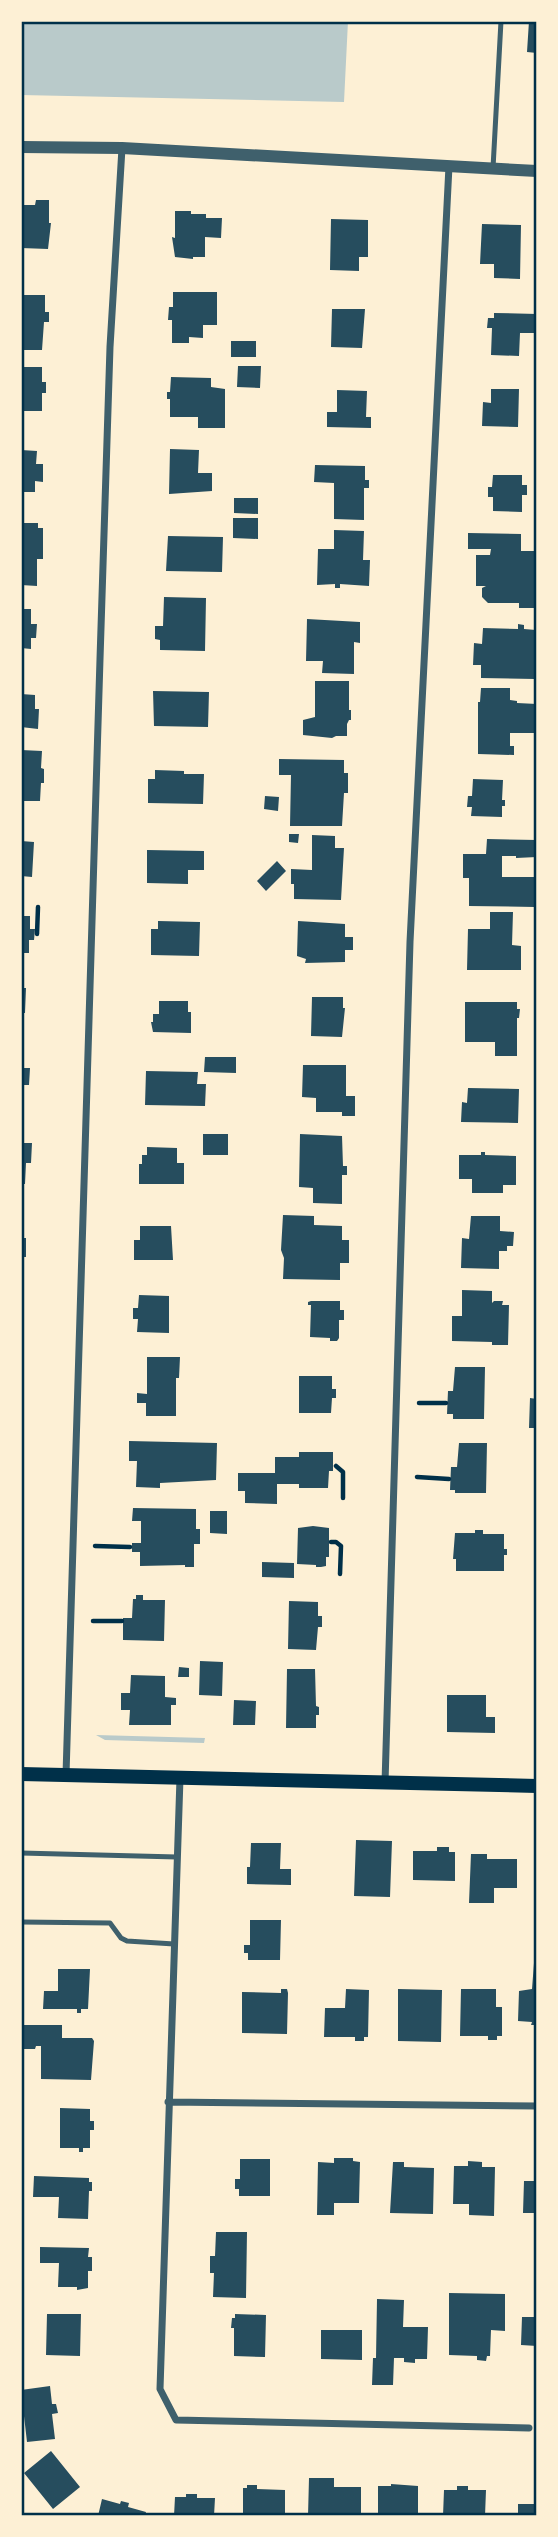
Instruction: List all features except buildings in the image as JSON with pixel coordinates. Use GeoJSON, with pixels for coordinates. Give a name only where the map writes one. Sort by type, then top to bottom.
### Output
{"type":"FeatureCollection","features":[{"type":"Feature","properties":{"kind":"main road"},"geometry":{"type":"LineString","coordinates":[[21,1774],[537,1786]]}},
{"type":"Feature","properties":{"kind":"street"},"geometry":{"type":"LineString","coordinates":[[21,147],[122,148],[537,171]]}},
{"type":"Feature","properties":{"kind":"street"},"geometry":{"type":"LineString","coordinates":[[66,1776],[110,346],[122,148]]}},
{"type":"Feature","properties":{"kind":"street"},"geometry":{"type":"LineString","coordinates":[[385,1783],[410,942],[449,166]]}},
{"type":"Feature","properties":{"kind":"street"},"geometry":{"type":"LineString","coordinates":[[180,1778],[160,2389],[176,2420],[529,2428]]}},
{"type":"Feature","properties":{"kind":"street"},"geometry":{"type":"LineString","coordinates":[[168,2102],[537,2106]]}},
{"type":"Feature","properties":{"kind":"lane"},"geometry":{"type":"LineString","coordinates":[[493,168],[501,21]]}},
{"type":"Feature","properties":{"kind":"lane"},"geometry":{"type":"LineString","coordinates":[[21,1853],[177,1857]]}},
{"type":"Feature","properties":{"kind":"lane"},"geometry":{"type":"LineString","coordinates":[[21,1922],[110,1923],[121,1938],[127,1941],[174,1944]]}},
{"type":"Feature","properties":{"kind":"path"},"geometry":{"type":"LineString","coordinates":[[37,934],[38,907]]}},
{"type":"Feature","properties":{"kind":"path"},"geometry":{"type":"LineString","coordinates":[[419,1402],[446,1402]]}},
{"type":"Feature","properties":{"kind":"path"},"geometry":{"type":"LineString","coordinates":[[336,1466],[343,1472],[343,1498]]}},
{"type":"Feature","properties":{"kind":"path"},"geometry":{"type":"LineString","coordinates":[[417,1477],[449,1479]]}},
{"type":"Feature","properties":{"kind":"path"},"geometry":{"type":"LineString","coordinates":[[331,1542],[341,1546],[340,1574]]}},
{"type":"Feature","properties":{"kind":"path"},"geometry":{"type":"LineString","coordinates":[[95,1546],[130,1547]]}},
{"type":"Feature","properties":{"kind":"path"},"geometry":{"type":"LineString","coordinates":[[93,1621],[122,1621]]}},
{"type":"Feature","properties":{"kind":"shaded area"},"geometry":{"type":"Polygon","coordinates":[[[21,21],[348,21],[344,102],[21,95],[21,21]]]}},
{"type":"Feature","properties":{"kind":"shaded area"},"geometry":{"type":"Polygon","coordinates":[[[96,1735],[205,1738],[204,1743],[105,1740],[96,1735]]]}}]}
